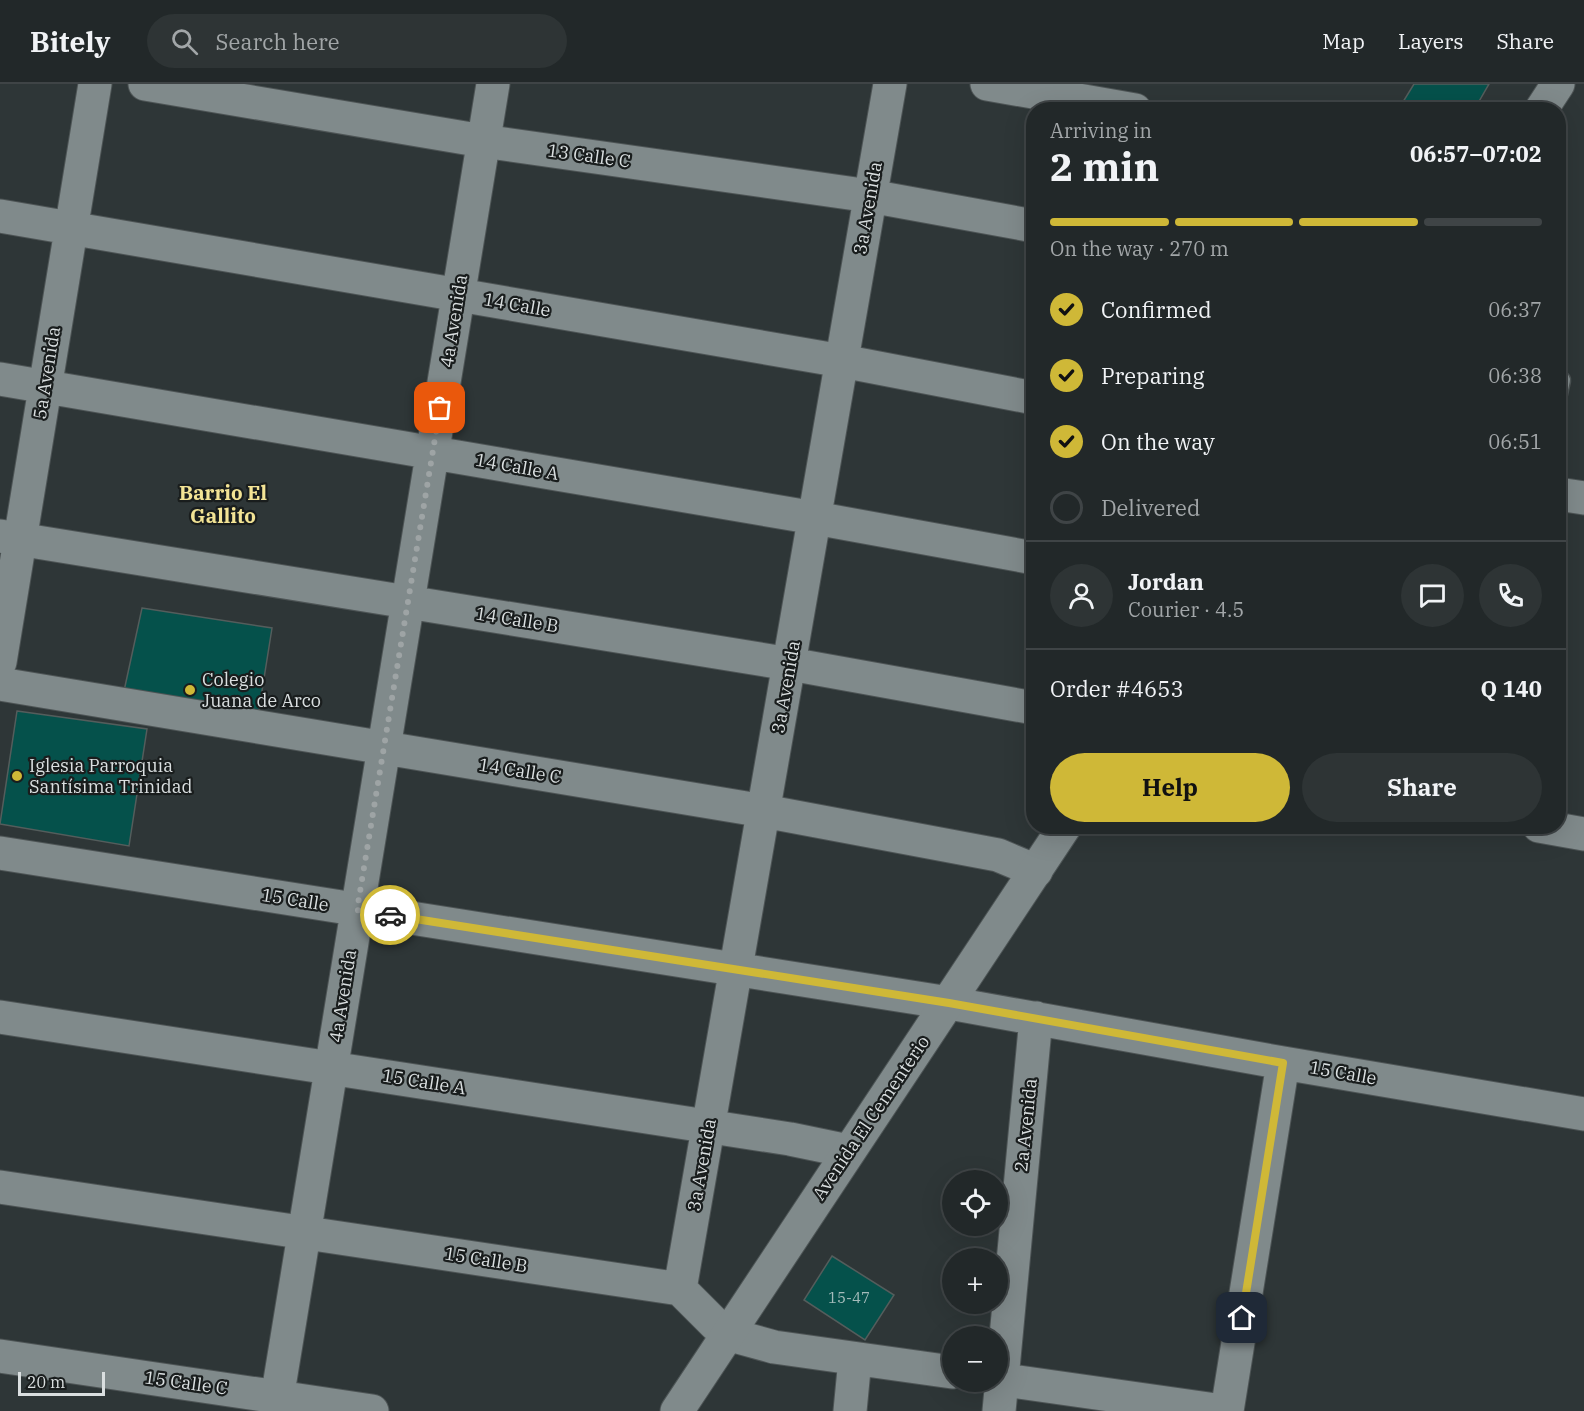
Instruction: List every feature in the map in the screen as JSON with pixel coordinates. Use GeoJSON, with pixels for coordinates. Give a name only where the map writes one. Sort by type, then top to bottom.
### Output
{"type":"FeatureCollection","features":[{"type":"Feature","properties":{"kind":"street","name":"5a Avenida"},"geometry":{"type":"LineString","coordinates":[[0,662],[10,537],[45,387],[95,84]]}},
{"type":"Feature","properties":{"kind":"street","name":"13 Calle C"},"geometry":{"type":"LineString","coordinates":[[145,84],[483,141],[870,196],[1026,225]]}},
{"type":"Feature","properties":{"kind":"street","name":"4a Avenida"},"geometry":{"type":"LineString","coordinates":[[276,1404],[493,84]]}},
{"type":"Feature","properties":{"kind":"street","name":"3a Avenida"},"geometry":{"type":"LineString","coordinates":[[680,1289],[890,84]]}},
{"type":"Feature","properties":{"kind":"street"},"geometry":{"type":"LineString","coordinates":[[987,84],[1089,102]]}},
{"type":"Feature","properties":{"kind":"street"},"geometry":{"type":"LineString","coordinates":[[1546,102],[1558,84]]}},
{"type":"Feature","properties":{"kind":"street","name":"14 Calle"},"geometry":{"type":"LineString","coordinates":[[0,216],[842,361],[1026,396]]}},
{"type":"Feature","properties":{"kind":"street","name":"14 Calle A"},"geometry":{"type":"LineString","coordinates":[[0,379],[815,518],[1026,557]]}},
{"type":"Feature","properties":{"kind":"street"},"geometry":{"type":"LineString","coordinates":[[1566,495],[1584,498]]}},
{"type":"Feature","properties":{"kind":"street","name":"14 Calle B"},"geometry":{"type":"LineString","coordinates":[[10,537],[790,664],[1026,707]]}},
{"type":"Feature","properties":{"kind":"street","name":"14 Calle C"},"geometry":{"type":"LineString","coordinates":[[0,684],[764,811],[998,855],[1036,871]]}},
{"type":"Feature","properties":{"kind":"street"},"geometry":{"type":"LineString","coordinates":[[1566,831],[1584,834]]}},
{"type":"Feature","properties":{"kind":"street","name":"Avenida El Cementerio"},"geometry":{"type":"LineString","coordinates":[[677,1411],[1060,834]]}},
{"type":"Feature","properties":{"kind":"street","name":"15 Calle"},"geometry":{"type":"LineString","coordinates":[[0,853],[949,1003],[1584,1114]]}},
{"type":"Feature","properties":{"kind":"street","name":"15 Calle A"},"geometry":{"type":"LineString","coordinates":[[0,1017],[790,1138],[848,1151]]}},
{"type":"Feature","properties":{"kind":"street","name":"2a Avenida"},"geometry":{"type":"LineString","coordinates":[[1005,1326],[1036,1018]]}},
{"type":"Feature","properties":{"kind":"street"},"geometry":{"type":"LineString","coordinates":[[1008,1391],[1225,1411],[1283,1063]]}},
{"type":"Feature","properties":{"kind":"street","name":"15 Calle B"},"geometry":{"type":"LineString","coordinates":[[0,1187],[680,1289]]}},
{"type":"Feature","properties":{"kind":"street"},"geometry":{"type":"LineString","coordinates":[[680,1289],[727,1334],[774,1347],[942,1371]]}},
{"type":"Feature","properties":{"kind":"street","name":"15 Calle C"},"geometry":{"type":"LineString","coordinates":[[0,1356],[276,1404],[372,1411]]}},
{"type":"Feature","properties":{"kind":"street"},"geometry":{"type":"LineString","coordinates":[[850,1411],[855,1359]]}},
{"type":"Feature","properties":{"kind":"building"},"geometry":{"type":"Polygon","coordinates":[[[1414,84],[1489,84],[1479,102],[1403,102],[1414,84]]]}},
{"type":"Feature","properties":{"kind":"building"},"geometry":{"type":"Polygon","coordinates":[[[142,608],[272,628],[258,716],[124,691],[142,608]]]}},
{"type":"Feature","properties":{"kind":"building"},"geometry":{"type":"Polygon","coordinates":[[[17,711],[147,729],[129,846],[0,824],[17,711]]]}},
{"type":"Feature","properties":{"kind":"building"},"geometry":{"type":"Polygon","coordinates":[[[832,1256],[894,1295],[865,1340],[804,1300],[832,1256]]]}},
{"type":"Feature","properties":{"kind":"way so far"},"geometry":{"type":"LineString","coordinates":[[390,915],[357,910],[440,408]]}},
{"type":"Feature","properties":{"kind":"place","name":"Colegio Juana de Arco"},"geometry":{"type":"Point","coordinates":[190,690]}},
{"type":"Feature","properties":{"kind":"place","name":"Iglesia Parroquia Santísima Trinidad"},"geometry":{"type":"Point","coordinates":[17,776]}},
{"type":"Feature","properties":{"kind":"district","name":"Barrio El Gallito"},"geometry":{"type":"Point","coordinates":[223,504]}},
{"type":"Feature","properties":{"kind":"route"},"geometry":{"type":"LineString","coordinates":[[390,915],[949,1003],[1283,1063],[1242,1318]]}}]}
